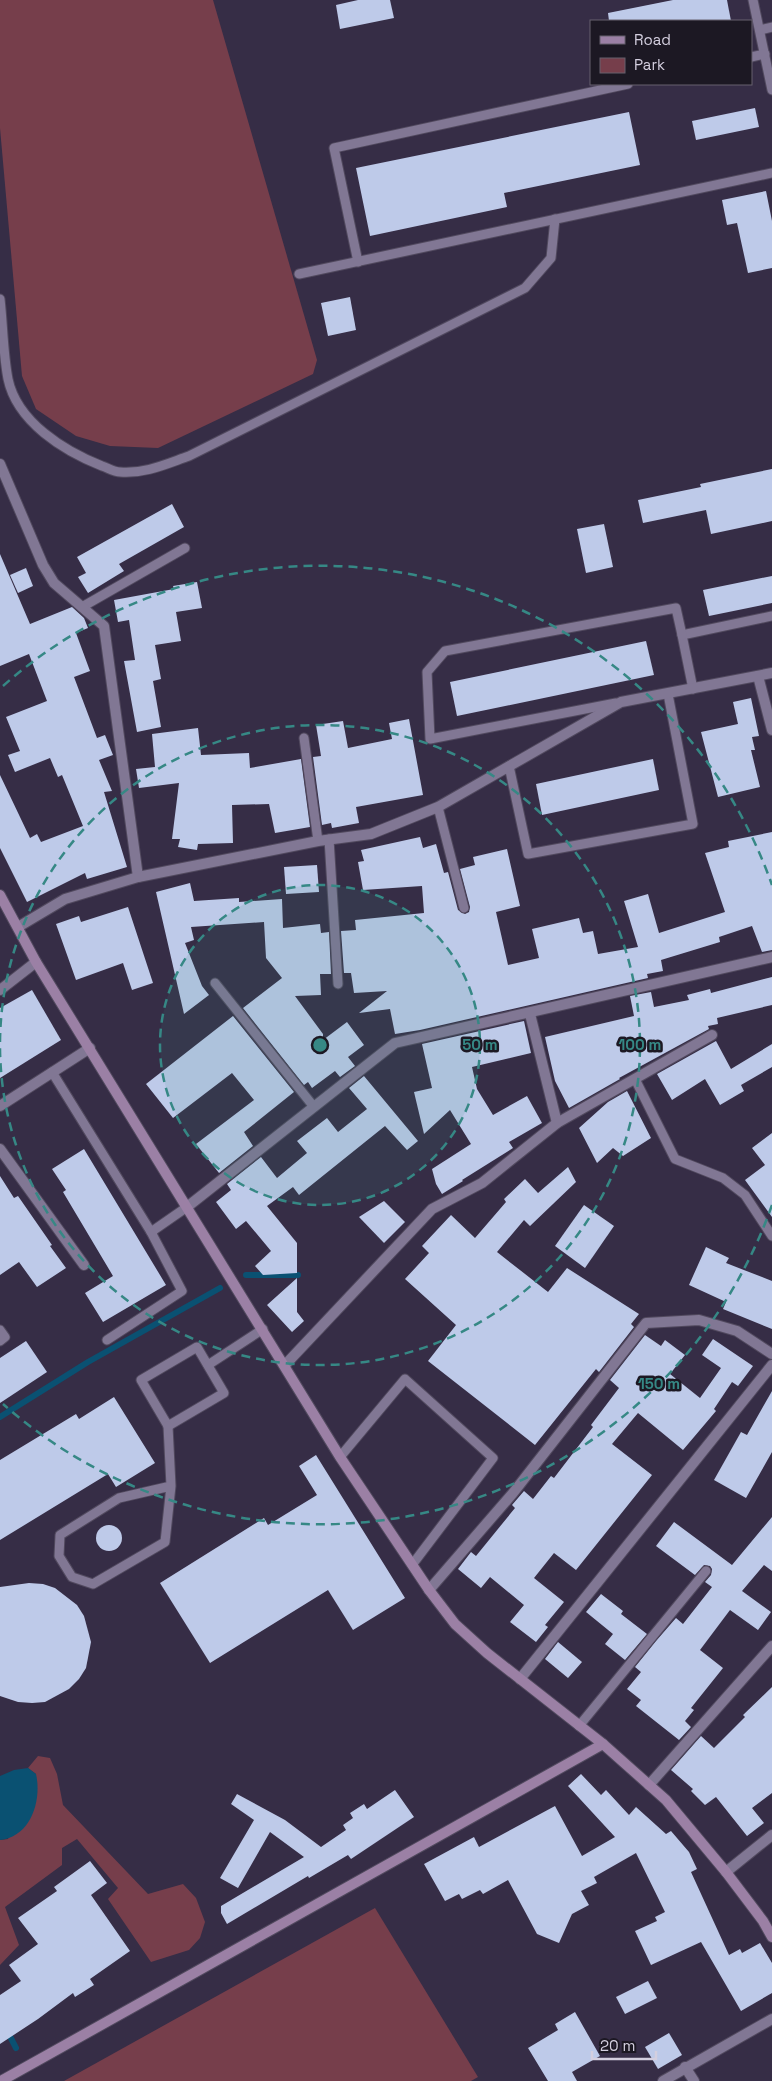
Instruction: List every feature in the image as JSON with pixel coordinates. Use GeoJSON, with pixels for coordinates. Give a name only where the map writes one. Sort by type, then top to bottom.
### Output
{"type":"FeatureCollection","features":[{"type":"Feature","properties":{"kind":"street"},"geometry":{"type":"LineString","coordinates":[[0,464],[43,565],[54,583],[104,626],[138,877]]}},
{"type":"Feature","properties":{"kind":"street"},"geometry":{"type":"LineString","coordinates":[[18,928],[65,899],[138,877],[318,841],[371,834],[438,807],[621,702],[772,673]]}},
{"type":"Feature","properties":{"kind":"street"},"geometry":{"type":"LineString","coordinates":[[758,676],[772,730]]}},
{"type":"Feature","properties":{"kind":"street"},"geometry":{"type":"LineString","coordinates":[[0,896],[36,962],[340,1457],[429,1590],[455,1624],[487,1653],[603,1744],[666,1800],[726,1872],[763,1921],[772,1937]]}},
{"type":"Feature","properties":{"kind":"street"},"geometry":{"type":"LineString","coordinates":[[187,1207],[395,1043],[530,1014],[772,957]]}},
{"type":"Feature","properties":{"kind":"street"},"geometry":{"type":"LineString","coordinates":[[0,990],[36,962]]}},
{"type":"Feature","properties":{"kind":"street"},"geometry":{"type":"LineString","coordinates":[[530,1014],[557,1123]]}},
{"type":"Feature","properties":{"kind":"street"},"geometry":{"type":"LineString","coordinates":[[285,1365],[432,1209],[482,1183],[557,1123],[712,1035]]}},
{"type":"Feature","properties":{"kind":"street"},"geometry":{"type":"LineString","coordinates":[[0,1106],[90,1048]]}},
{"type":"Feature","properties":{"kind":"street"},"geometry":{"type":"LineString","coordinates":[[0,1150],[84,1265]]}},
{"type":"Feature","properties":{"kind":"street"},"geometry":{"type":"LineString","coordinates":[[429,1590],[512,1492],[646,1323],[699,1320],[737,1331],[772,1354]]}},
{"type":"Feature","properties":{"kind":"street"},"geometry":{"type":"LineString","coordinates":[[520,1679],[772,1365]]}},
{"type":"Feature","properties":{"kind":"street"},"geometry":{"type":"LineString","coordinates":[[649,1785],[772,1646]]}},
{"type":"Feature","properties":{"kind":"street"},"geometry":{"type":"LineString","coordinates":[[1,2081],[603,1744]]}},
{"type":"Feature","properties":{"kind":"street"},"geometry":{"type":"LineString","coordinates":[[726,1872],[772,1835]]}},
{"type":"Feature","properties":{"kind":"street"},"geometry":{"type":"LineString","coordinates":[[663,2081],[772,2019]]}},
{"type":"Feature","properties":{"kind":"street"},"geometry":{"type":"LineString","coordinates":[[686,2068],[694,2081]]}},
{"type":"Feature","properties":{"kind":"lane"},"geometry":{"type":"LineString","coordinates":[[753,0],[772,90]]}},
{"type":"Feature","properties":{"kind":"lane"},"geometry":{"type":"LineString","coordinates":[[760,30],[772,28]]}},
{"type":"Feature","properties":{"kind":"lane"},"geometry":{"type":"LineString","coordinates":[[752,57],[764,54]]}},
{"type":"Feature","properties":{"kind":"lane"},"geometry":{"type":"LineString","coordinates":[[358,262],[334,148],[623,85]]}},
{"type":"Feature","properties":{"kind":"lane"},"geometry":{"type":"LineString","coordinates":[[299,274],[772,173]]}},
{"type":"Feature","properties":{"kind":"lane"},"geometry":{"type":"LineString","coordinates":[[0,299],[8,380],[16,398],[29,418],[47,435],[86,460],[118,472],[148,471],[189,456],[525,288],[551,258],[555,220]]}},
{"type":"Feature","properties":{"kind":"lane"},"geometry":{"type":"LineString","coordinates":[[82,607],[185,548]]}},
{"type":"Feature","properties":{"kind":"lane"},"geometry":{"type":"LineString","coordinates":[[621,702],[430,739],[427,672],[445,651],[676,608],[693,689]]}},
{"type":"Feature","properties":{"kind":"lane"},"geometry":{"type":"LineString","coordinates":[[682,635],[772,616]]}},
{"type":"Feature","properties":{"kind":"lane"},"geometry":{"type":"LineString","coordinates":[[508,766],[528,854],[692,824],[668,694]]}},
{"type":"Feature","properties":{"kind":"lane"},"geometry":{"type":"LineString","coordinates":[[304,738],[318,841]]}},
{"type":"Feature","properties":{"kind":"lane"},"geometry":{"type":"LineString","coordinates":[[438,807],[464,908]]}},
{"type":"Feature","properties":{"kind":"lane"},"geometry":{"type":"LineString","coordinates":[[330,839],[338,984]]}},
{"type":"Feature","properties":{"kind":"lane"},"geometry":{"type":"LineString","coordinates":[[215,983],[314,1107]]}},
{"type":"Feature","properties":{"kind":"lane"},"geometry":{"type":"LineString","coordinates":[[52,1072],[151,1232],[182,1291],[107,1340]]}},
{"type":"Feature","properties":{"kind":"lane"},"geometry":{"type":"LineString","coordinates":[[635,1078],[675,1159],[723,1178],[745,1195],[772,1236]]}},
{"type":"Feature","properties":{"kind":"lane"},"geometry":{"type":"LineString","coordinates":[[151,1232],[187,1207]]}},
{"type":"Feature","properties":{"kind":"lane"},"geometry":{"type":"LineString","coordinates":[[208,1365],[263,1329]]}},
{"type":"Feature","properties":{"kind":"lane"},"geometry":{"type":"LineString","coordinates":[[0,1330],[5,1337],[0,1341]]}},
{"type":"Feature","properties":{"kind":"lane"},"geometry":{"type":"LineString","coordinates":[[168,1426],[224,1393],[197,1347],[141,1380],[168,1426],[171,1486],[165,1542],[93,1584],[72,1577],[59,1556],[60,1535],[119,1498],[171,1486]]}},
{"type":"Feature","properties":{"kind":"lane"},"geometry":{"type":"LineString","coordinates":[[340,1457],[406,1379],[493,1458],[412,1565]]}},
{"type":"Feature","properties":{"kind":"lane"},"geometry":{"type":"LineString","coordinates":[[579,1726],[706,1571]]}},
{"type":"Feature","properties":{"kind":"green space"},"geometry":{"type":"Polygon","coordinates":[[[0,0],[213,0],[317,360],[313,374],[158,448],[110,446],[76,436],[36,409],[22,376],[0,128],[0,0]]]}},
{"type":"Feature","properties":{"kind":"green space"},"geometry":{"type":"Polygon","coordinates":[[[38,1756],[50,1758],[57,1774],[63,1805],[148,1894],[183,1884],[196,1898],[205,1922],[200,1938],[189,1950],[151,1962],[108,1899],[118,1888],[77,1839],[62,1848],[62,1865],[5,1907],[19,1945],[0,1965],[0,1840],[8,1839],[36,1774],[28,1768],[38,1756]]]}},
{"type":"Feature","properties":{"kind":"green space"},"geometry":{"type":"Polygon","coordinates":[[[375,1908],[478,2077],[471,2081],[64,2081],[375,1908]]]}},
{"type":"Feature","properties":{"kind":"water"},"geometry":{"type":"Polygon","coordinates":[[[28,1768],[36,1774],[37,1784],[37,1795],[32,1816],[20,1832],[0,1840],[0,1776],[14,1770],[28,1768]]]}},
{"type":"Feature","properties":{"kind":"building"},"geometry":{"type":"Polygon","coordinates":[[[358,0],[390,0],[394,18],[340,29],[336,5],[358,0]]]}},
{"type":"Feature","properties":{"kind":"building"},"geometry":{"type":"Polygon","coordinates":[[[673,0],[727,0],[731,20],[609,20],[608,13],[673,0]]]}},
{"type":"Feature","properties":{"kind":"building"},"geometry":{"type":"Polygon","coordinates":[[[755,108],[759,127],[696,140],[692,121],[755,108]]]}},
{"type":"Feature","properties":{"kind":"building"},"geometry":{"type":"Polygon","coordinates":[[[629,112],[640,165],[504,193],[507,207],[370,236],[356,168],[629,112]]]}},
{"type":"Feature","properties":{"kind":"building"},"geometry":{"type":"Polygon","coordinates":[[[766,191],[772,221],[772,268],[748,273],[737,223],[727,225],[722,200],[766,191]]]}},
{"type":"Feature","properties":{"kind":"building"},"geometry":{"type":"Polygon","coordinates":[[[350,297],[356,330],[328,336],[321,303],[350,297]]]}},
{"type":"Feature","properties":{"kind":"building"},"geometry":{"type":"Polygon","coordinates":[[[772,469],[772,521],[711,534],[706,510],[643,523],[638,500],[701,487],[700,484],[772,469]]]}},
{"type":"Feature","properties":{"kind":"building"},"geometry":{"type":"Polygon","coordinates":[[[172,504],[184,527],[119,564],[124,571],[88,593],[78,577],[86,573],[77,557],[172,504]]]}},
{"type":"Feature","properties":{"kind":"building"},"geometry":{"type":"Polygon","coordinates":[[[604,524],[613,567],[586,573],[577,529],[604,524]]]}},
{"type":"Feature","properties":{"kind":"building"},"geometry":{"type":"Polygon","coordinates":[[[0,554],[30,624],[72,607],[84,618],[88,628],[76,633],[90,671],[74,677],[97,738],[105,735],[113,755],[99,760],[112,791],[104,792],[127,867],[87,879],[85,873],[27,902],[0,848],[0,775],[30,838],[37,834],[41,842],[83,826],[62,775],[58,777],[50,758],[15,772],[8,755],[20,751],[6,717],[47,701],[29,654],[0,666],[0,554]]]}},
{"type":"Feature","properties":{"kind":"building"},"geometry":{"type":"Polygon","coordinates":[[[26,568],[33,586],[18,593],[10,575],[26,568]]]}},
{"type":"Feature","properties":{"kind":"building"},"geometry":{"type":"Polygon","coordinates":[[[772,576],[772,603],[709,616],[703,590],[772,576]]]}},
{"type":"Feature","properties":{"kind":"building"},"geometry":{"type":"Polygon","coordinates":[[[197,582],[202,608],[176,612],[181,641],[155,645],[161,679],[153,681],[161,727],[137,732],[124,661],[135,660],[129,620],[118,622],[114,600],[174,589],[173,586],[197,582]]]}},
{"type":"Feature","properties":{"kind":"building"},"geometry":{"type":"Polygon","coordinates":[[[646,641],[654,675],[457,716],[450,682],[646,641]]]}},
{"type":"Feature","properties":{"kind":"building"},"geometry":{"type":"Polygon","coordinates":[[[751,698],[759,736],[752,737],[755,750],[751,750],[760,787],[718,797],[701,732],[738,724],[733,702],[751,698]]]}},
{"type":"Feature","properties":{"kind":"building"},"geometry":{"type":"Polygon","coordinates":[[[409,719],[423,795],[356,807],[359,823],[332,828],[331,823],[322,825],[313,757],[321,756],[316,725],[343,721],[348,748],[392,739],[389,723],[409,719]]]}},
{"type":"Feature","properties":{"kind":"building"},"geometry":{"type":"Polygon","coordinates":[[[198,728],[201,755],[249,753],[250,768],[301,759],[310,827],[275,833],[269,804],[232,805],[233,843],[198,844],[197,850],[178,847],[180,839],[172,839],[179,783],[139,788],[136,769],[155,767],[152,734],[198,728]]]}},
{"type":"Feature","properties":{"kind":"building"},"geometry":{"type":"Polygon","coordinates":[[[653,759],[659,790],[542,815],[536,784],[653,759]]]}},
{"type":"Feature","properties":{"kind":"building"},"geometry":{"type":"Polygon","coordinates":[[[772,832],[772,950],[762,952],[752,926],[719,937],[720,942],[661,960],[663,971],[647,974],[648,978],[420,1030],[395,1034],[390,1009],[359,1013],[387,991],[354,993],[351,973],[344,973],[341,931],[356,930],[355,920],[424,913],[422,886],[363,890],[358,862],[364,861],[361,850],[420,837],[423,848],[436,844],[444,873],[448,872],[458,910],[465,914],[469,912],[470,907],[460,869],[475,865],[473,857],[507,849],[520,906],[496,912],[508,965],[539,958],[532,929],[579,918],[583,933],[593,931],[598,954],[638,947],[624,901],[648,894],[659,933],[725,912],[705,853],[729,847],[728,841],[772,832]]]}},
{"type":"Feature","properties":{"kind":"building"},"geometry":{"type":"Polygon","coordinates":[[[317,865],[319,892],[286,894],[284,867],[317,865]]]}},
{"type":"Feature","properties":{"kind":"building"},"geometry":{"type":"Polygon","coordinates":[[[190,883],[194,901],[239,898],[239,902],[282,899],[283,928],[320,924],[321,933],[329,932],[331,974],[320,974],[321,995],[295,996],[323,1034],[323,1040],[347,1022],[364,1045],[348,1057],[355,1066],[340,1077],[335,1071],[312,1088],[308,1082],[304,1085],[243,1008],[282,978],[266,958],[264,922],[191,927],[194,940],[185,943],[202,986],[209,995],[184,1014],[156,892],[190,883]]]}},
{"type":"Feature","properties":{"kind":"building"},"geometry":{"type":"Polygon","coordinates":[[[128,907],[153,983],[132,990],[123,963],[76,980],[56,924],[79,916],[81,922],[128,907]]]}},
{"type":"Feature","properties":{"kind":"building"},"geometry":{"type":"Polygon","coordinates":[[[772,977],[772,1005],[717,1018],[718,1024],[708,1026],[709,1029],[619,1078],[569,1108],[555,1081],[545,1037],[634,1016],[630,996],[651,992],[654,1007],[689,1000],[687,995],[710,989],[711,993],[772,977]]]}},
{"type":"Feature","properties":{"kind":"building"},"geometry":{"type":"Polygon","coordinates":[[[32,990],[61,1040],[0,1078],[0,1008],[32,990]]]}},
{"type":"Feature","properties":{"kind":"building"},"geometry":{"type":"Polygon","coordinates":[[[233,1016],[294,1092],[244,1132],[253,1146],[219,1173],[196,1144],[254,1100],[232,1073],[173,1118],[146,1084],[233,1016]]]}},
{"type":"Feature","properties":{"kind":"building"},"geometry":{"type":"Polygon","coordinates":[[[524,1021],[531,1053],[472,1067],[477,1089],[493,1115],[527,1096],[542,1123],[509,1142],[513,1148],[442,1194],[436,1184],[432,1169],[471,1144],[450,1110],[424,1134],[414,1092],[432,1088],[422,1044],[524,1021]]]}},
{"type":"Feature","properties":{"kind":"building"},"geometry":{"type":"Polygon","coordinates":[[[716,1041],[731,1069],[772,1044],[772,1067],[741,1085],[744,1091],[720,1105],[705,1079],[672,1100],[657,1074],[716,1041]]]}},
{"type":"Feature","properties":{"kind":"building"},"geometry":{"type":"Polygon","coordinates":[[[364,1076],[418,1141],[407,1150],[385,1126],[299,1195],[293,1187],[267,1206],[297,1243],[297,1273],[263,1275],[255,1266],[271,1251],[246,1221],[236,1229],[216,1202],[231,1190],[227,1184],[261,1157],[277,1178],[307,1153],[297,1141],[327,1118],[338,1132],[367,1109],[349,1088],[364,1076]]]}},
{"type":"Feature","properties":{"kind":"building"},"geometry":{"type":"Polygon","coordinates":[[[627,1091],[651,1138],[623,1156],[613,1148],[597,1163],[579,1128],[608,1102],[627,1091]]]}},
{"type":"Feature","properties":{"kind":"building"},"geometry":{"type":"Polygon","coordinates":[[[772,1133],[772,1217],[745,1180],[765,1165],[752,1148],[772,1133]]]}},
{"type":"Feature","properties":{"kind":"building"},"geometry":{"type":"Polygon","coordinates":[[[84,1149],[166,1285],[103,1322],[85,1293],[113,1276],[63,1192],[66,1190],[52,1169],[84,1149]]]}},
{"type":"Feature","properties":{"kind":"building"},"geometry":{"type":"Polygon","coordinates":[[[568,1167],[576,1182],[530,1226],[524,1220],[497,1252],[548,1292],[567,1268],[639,1314],[631,1324],[634,1327],[599,1372],[596,1369],[535,1445],[428,1361],[456,1325],[405,1279],[429,1253],[422,1246],[451,1215],[475,1238],[506,1202],[504,1199],[525,1179],[538,1193],[568,1167]]]}},
{"type":"Feature","properties":{"kind":"building"},"geometry":{"type":"Polygon","coordinates":[[[0,1176],[14,1198],[18,1196],[66,1268],[37,1287],[19,1262],[0,1275],[0,1176]]]}},
{"type":"Feature","properties":{"kind":"building"},"geometry":{"type":"Polygon","coordinates":[[[384,1201],[405,1222],[384,1243],[359,1217],[384,1201]]]}},
{"type":"Feature","properties":{"kind":"building"},"geometry":{"type":"Polygon","coordinates":[[[584,1205],[614,1226],[585,1268],[555,1246],[584,1205]]]}},
{"type":"Feature","properties":{"kind":"building"},"geometry":{"type":"Polygon","coordinates":[[[706,1247],[729,1258],[726,1263],[772,1281],[772,1329],[723,1309],[726,1302],[689,1285],[706,1247]]]}},
{"type":"Feature","properties":{"kind":"building"},"geometry":{"type":"Polygon","coordinates":[[[297,1278],[297,1312],[304,1321],[292,1332],[267,1305],[297,1278]]]}},
{"type":"Feature","properties":{"kind":"building"},"geometry":{"type":"Polygon","coordinates":[[[645,1335],[661,1346],[665,1340],[685,1355],[670,1374],[700,1398],[721,1368],[702,1355],[713,1339],[753,1366],[738,1386],[732,1382],[714,1409],[716,1411],[683,1450],[638,1413],[612,1444],[652,1475],[576,1570],[554,1553],[534,1578],[564,1602],[545,1625],[548,1627],[536,1642],[510,1622],[524,1605],[490,1577],[481,1588],[458,1569],[471,1552],[476,1556],[515,1508],[512,1505],[524,1491],[533,1499],[551,1476],[554,1478],[593,1427],[591,1425],[619,1388],[610,1380],[645,1335]]]}},
{"type":"Feature","properties":{"kind":"building"},"geometry":{"type":"Polygon","coordinates":[[[26,1341],[47,1372],[0,1403],[0,1358],[26,1341]]]}},
{"type":"Feature","properties":{"kind":"building"},"geometry":{"type":"Polygon","coordinates":[[[772,1391],[772,1452],[746,1498],[714,1480],[741,1432],[747,1435],[772,1391]]]}},
{"type":"Feature","properties":{"kind":"building"},"geometry":{"type":"Polygon","coordinates":[[[114,1397],[155,1463],[116,1487],[108,1474],[0,1540],[0,1460],[76,1414],[79,1419],[114,1397]]]}},
{"type":"Feature","properties":{"kind":"building"},"geometry":{"type":"Polygon","coordinates":[[[316,1455],[405,1598],[353,1630],[328,1590],[210,1663],[160,1583],[264,1518],[268,1525],[317,1495],[299,1466],[316,1455]]]}},
{"type":"Feature","properties":{"kind":"building"},"geometry":{"type":"Polygon","coordinates":[[[772,1517],[772,1571],[764,1565],[742,1591],[771,1612],[758,1630],[730,1610],[700,1650],[723,1668],[691,1708],[694,1710],[685,1721],[691,1727],[679,1740],[636,1706],[641,1700],[627,1689],[641,1672],[635,1667],[656,1641],[676,1618],[683,1624],[712,1587],[705,1582],[711,1575],[712,1569],[710,1566],[704,1565],[695,1575],[656,1546],[674,1522],[732,1565],[772,1517]]]}},
{"type":"Feature","properties":{"kind":"building"},"geometry":{"type":"Polygon","coordinates":[[[109,1525],[118,1529],[122,1538],[118,1547],[109,1551],[100,1547],[96,1538],[100,1529],[109,1525]]]}},
{"type":"Feature","properties":{"kind":"building"},"geometry":{"type":"Polygon","coordinates":[[[29,1583],[43,1584],[55,1588],[77,1605],[84,1616],[91,1642],[86,1668],[79,1679],[69,1689],[45,1702],[18,1702],[0,1696],[0,1587],[29,1583]]]}},
{"type":"Feature","properties":{"kind":"building"},"geometry":{"type":"Polygon","coordinates":[[[601,1594],[623,1611],[621,1614],[647,1634],[625,1660],[605,1644],[613,1634],[586,1612],[601,1594]]]}},
{"type":"Feature","properties":{"kind":"building"},"geometry":{"type":"Polygon","coordinates":[[[558,1642],[582,1662],[568,1678],[545,1659],[558,1642]]]}},
{"type":"Feature","properties":{"kind":"building"},"geometry":{"type":"Polygon","coordinates":[[[772,1687],[772,1793],[752,1808],[764,1823],[747,1836],[716,1797],[705,1805],[691,1791],[693,1789],[671,1770],[701,1736],[714,1748],[745,1717],[743,1715],[772,1687]]]}},
{"type":"Feature","properties":{"kind":"building"},"geometry":{"type":"Polygon","coordinates":[[[581,1774],[601,1795],[606,1790],[629,1815],[636,1807],[666,1834],[671,1831],[689,1852],[697,1869],[691,1872],[729,1955],[740,1949],[742,1953],[760,1943],[772,1963],[772,1993],[741,2011],[701,1942],[651,1965],[635,1931],[657,1921],[655,1917],[665,1912],[636,1853],[594,1877],[597,1883],[581,1891],[589,1905],[572,1914],[559,1943],[537,1934],[508,1880],[483,1894],[480,1890],[462,1899],[459,1894],[445,1901],[424,1864],[474,1837],[479,1847],[555,1806],[582,1856],[615,1837],[568,1786],[581,1774]]]}},
{"type":"Feature","properties":{"kind":"building"},"geometry":{"type":"Polygon","coordinates":[[[395,1790],[414,1817],[351,1859],[348,1855],[309,1878],[308,1876],[227,1924],[221,1913],[221,1906],[304,1857],[270,1832],[238,1888],[220,1878],[254,1820],[231,1804],[237,1794],[285,1820],[321,1847],[346,1830],[343,1825],[353,1818],[350,1813],[364,1804],[367,1809],[395,1790]]]}},
{"type":"Feature","properties":{"kind":"building"},"geometry":{"type":"Polygon","coordinates":[[[90,1861],[107,1883],[91,1895],[130,1951],[90,1979],[94,1985],[75,1997],[73,1993],[0,2044],[0,1995],[21,1981],[9,1965],[38,1944],[18,1918],[57,1891],[54,1887],[90,1861]]]}},
{"type":"Feature","properties":{"kind":"building"},"geometry":{"type":"Polygon","coordinates":[[[648,1981],[657,1998],[625,2014],[616,1997],[648,1981]]]}},
{"type":"Feature","properties":{"kind":"building"},"geometry":{"type":"Polygon","coordinates":[[[575,2012],[600,2056],[572,2072],[577,2081],[548,2081],[528,2048],[558,2030],[555,2024],[575,2012]]]}},
{"type":"Feature","properties":{"kind":"building"},"geometry":{"type":"Polygon","coordinates":[[[669,2033],[682,2055],[658,2069],[645,2047],[669,2033]]]}},
{"type":"Feature","properties":{"kind":"waterway"},"geometry":{"type":"LineString","coordinates":[[246,1275],[298,1275]]}},
{"type":"Feature","properties":{"kind":"waterway"},"geometry":{"type":"LineString","coordinates":[[0,1417],[88,1362],[220,1288]]}},
{"type":"Feature","properties":{"kind":"waterway"},"geometry":{"type":"LineString","coordinates":[[0,2017],[16,2048]]}}]}
